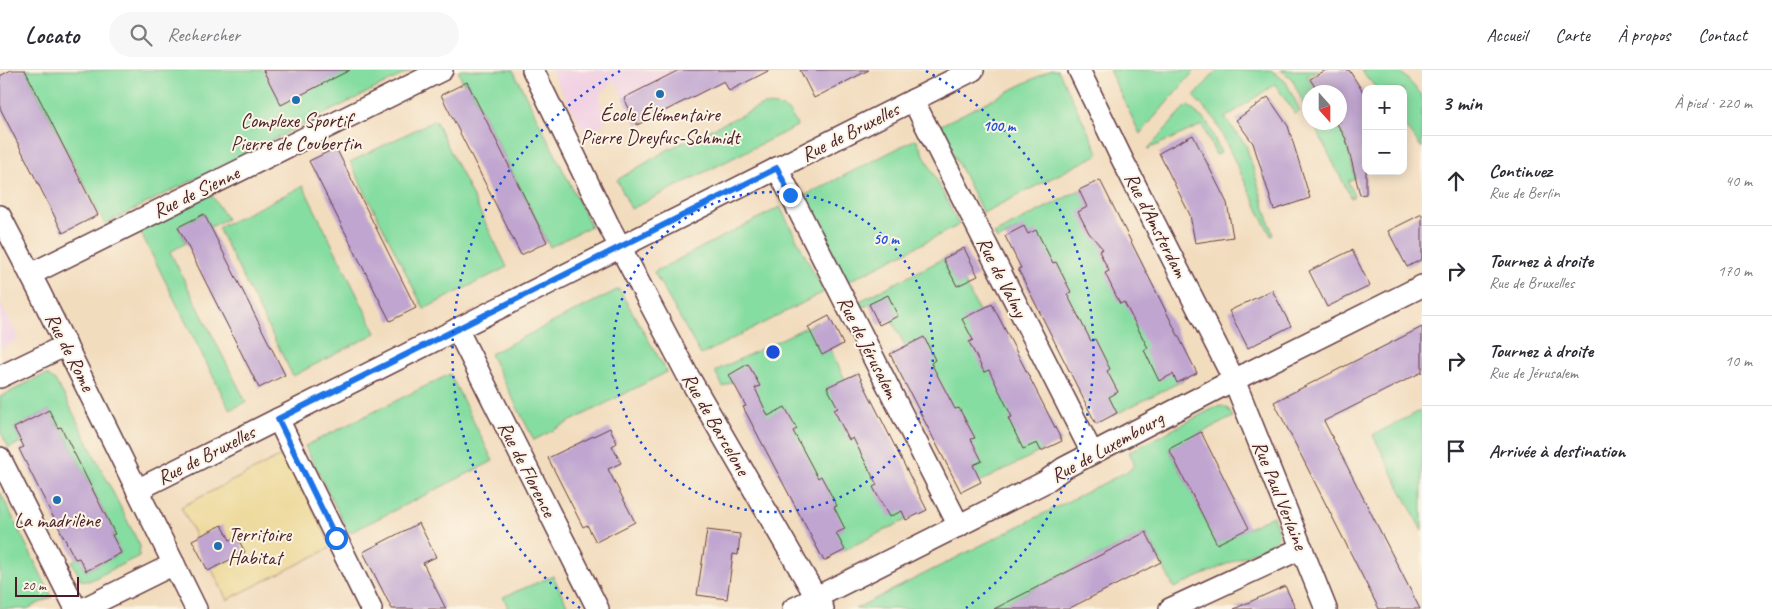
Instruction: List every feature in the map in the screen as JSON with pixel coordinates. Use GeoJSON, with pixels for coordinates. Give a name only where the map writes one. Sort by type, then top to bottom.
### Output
{"type":"FeatureCollection","features":[{"type":"Feature","properties":{"kind":"street","name":"Rue de Sienne"},"geometry":{"type":"LineString","coordinates":[[31,274],[442,70]]}},
{"type":"Feature","properties":{"kind":"street","name":"Rue de Barcelone"},"geometry":{"type":"LineString","coordinates":[[533,70],[620,247],[688,374],[820,603]]}},
{"type":"Feature","properties":{"kind":"street","name":"Rue de Bruxelles"},"geometry":{"type":"LineString","coordinates":[[137,490],[973,70]]}},
{"type":"Feature","properties":{"kind":"street","name":"Rue d'Amsterdam"},"geometry":{"type":"LineString","coordinates":[[1079,70],[1234,380]]}},
{"type":"Feature","properties":{"kind":"street","name":"Rue de Valmy"},"geometry":{"type":"LineString","coordinates":[[913,100],[1092,453]]}},
{"type":"Feature","properties":{"kind":"street","name":"Rue de Jérusalem"},"geometry":{"type":"LineString","coordinates":[[777,168],[959,526]]}},
{"type":"Feature","properties":{"kind":"street","name":"Rue de Rome"},"geometry":{"type":"LineString","coordinates":[[0,216],[31,274],[196,609]]}},
{"type":"Feature","properties":{"kind":"street","name":"Rue de Luxembourg"},"geometry":{"type":"LineString","coordinates":[[792,609],[820,603],[959,526],[1045,482],[1064,468],[1092,453],[1422,286]]}},
{"type":"Feature","properties":{"kind":"street","name":"Rue de Florence"},"geometry":{"type":"LineString","coordinates":[[457,329],[598,609]]}},
{"type":"Feature","properties":{"kind":"street"},"geometry":{"type":"LineString","coordinates":[[0,377],[66,345]]}},
{"type":"Feature","properties":{"kind":"street","name":"Rue Paul Verlaine"},"geometry":{"type":"LineString","coordinates":[[1234,380],[1326,609]]}},
{"type":"Feature","properties":{"kind":"street"},"geometry":{"type":"LineString","coordinates":[[278,419],[371,609]]}},
{"type":"Feature","properties":{"kind":"street"},"geometry":{"type":"LineString","coordinates":[[0,458],[76,609]]}},
{"type":"Feature","properties":{"kind":"street"},"geometry":{"type":"LineString","coordinates":[[1170,609],[1302,548]]}},
{"type":"Feature","properties":{"kind":"street"},"geometry":{"type":"LineString","coordinates":[[83,609],[174,564]]}},
{"type":"Feature","properties":{"kind":"shaded area","name":"École Élémentaire Pierre Dreyfus-Schmidt"},"geometry":{"type":"Polygon","coordinates":[[[551,70],[770,70],[729,91],[724,81],[637,125],[614,80],[600,95],[605,124],[584,133],[551,70]]]}},
{"type":"Feature","properties":{"kind":"shaded area"},"geometry":{"type":"Polygon","coordinates":[[[0,302],[19,339],[0,349],[0,302]]]}},
{"type":"Feature","properties":{"kind":"green space"},"geometry":{"type":"Polygon","coordinates":[[[25,70],[412,70],[105,224],[25,70]]]}},
{"type":"Feature","properties":{"kind":"green space"},"geometry":{"type":"Polygon","coordinates":[[[458,70],[513,70],[591,226],[550,247],[467,82],[463,83],[458,70]]]}},
{"type":"Feature","properties":{"kind":"green space"},"geometry":{"type":"Polygon","coordinates":[[[1051,70],[1058,70],[1099,154],[983,213],[939,126],[1051,70]]]}},
{"type":"Feature","properties":{"kind":"green space"},"geometry":{"type":"Polygon","coordinates":[[[1109,70],[1195,70],[1140,134],[1109,70]]]}},
{"type":"Feature","properties":{"kind":"green space"},"geometry":{"type":"Polygon","coordinates":[[[1217,70],[1271,70],[1286,82],[1300,111],[1295,114],[1275,84],[1225,118],[1246,145],[1273,235],[1271,236],[1214,118],[1194,97],[1217,70]]]}},
{"type":"Feature","properties":{"kind":"green space"},"geometry":{"type":"Polygon","coordinates":[[[1281,70],[1319,70],[1307,76],[1313,85],[1302,85],[1302,100],[1292,79],[1281,70]]]}},
{"type":"Feature","properties":{"kind":"green space"},"geometry":{"type":"Polygon","coordinates":[[[1361,70],[1399,70],[1422,95],[1422,148],[1407,129],[1407,85],[1374,85],[1361,70]]]}},
{"type":"Feature","properties":{"kind":"green space"},"geometry":{"type":"Polygon","coordinates":[[[763,105],[776,106],[788,111],[797,126],[631,209],[617,180],[669,149],[763,105]]]}},
{"type":"Feature","properties":{"kind":"green space"},"geometry":{"type":"Polygon","coordinates":[[[1187,105],[1207,122],[1221,153],[1216,155],[1202,125],[1148,149],[1187,105]]]}},
{"type":"Feature","properties":{"kind":"green space"},"geometry":{"type":"Polygon","coordinates":[[[435,120],[507,267],[424,309],[350,162],[435,120]]]}},
{"type":"Feature","properties":{"kind":"green space"},"geometry":{"type":"Polygon","coordinates":[[[1317,130],[1340,130],[1346,139],[1355,178],[1348,181],[1354,196],[1351,198],[1317,130]]]}},
{"type":"Feature","properties":{"kind":"green space"},"geometry":{"type":"Polygon","coordinates":[[[916,139],[959,225],[847,282],[804,196],[916,139]]]}},
{"type":"Feature","properties":{"kind":"green space"},"geometry":{"type":"Polygon","coordinates":[[[303,186],[376,333],[293,376],[218,228],[303,186]]]}},
{"type":"Feature","properties":{"kind":"green space"},"geometry":{"type":"Polygon","coordinates":[[[1086,187],[1182,381],[1112,416],[1018,229],[997,240],[994,234],[1086,187]]]}},
{"type":"Feature","properties":{"kind":"green space"},"geometry":{"type":"Polygon","coordinates":[[[207,195],[213,197],[227,219],[210,227],[204,214],[178,227],[186,243],[170,252],[246,402],[230,410],[139,229],[207,195]]]}},
{"type":"Feature","properties":{"kind":"green space"},"geometry":{"type":"Polygon","coordinates":[[[780,207],[824,292],[701,355],[654,272],[780,207]]]}},
{"type":"Feature","properties":{"kind":"green space"},"geometry":{"type":"Polygon","coordinates":[[[951,255],[1047,448],[976,484],[881,299],[861,308],[858,302],[951,255]]]}},
{"type":"Feature","properties":{"kind":"green space"},"geometry":{"type":"Polygon","coordinates":[[[619,289],[667,372],[534,440],[490,354],[619,289]]]}},
{"type":"Feature","properties":{"kind":"green space"},"geometry":{"type":"Polygon","coordinates":[[[817,322],[912,517],[840,552],[744,375],[723,387],[715,371],[817,322]]]}},
{"type":"Feature","properties":{"kind":"green space"},"geometry":{"type":"Polygon","coordinates":[[[450,374],[493,461],[349,533],[305,446],[450,374]]]}},
{"type":"Feature","properties":{"kind":"green space"},"geometry":{"type":"Polygon","coordinates":[[[47,375],[55,381],[64,395],[140,546],[139,556],[89,581],[81,580],[72,562],[79,557],[86,571],[121,553],[112,535],[115,534],[61,427],[58,428],[49,410],[14,428],[21,442],[9,448],[0,431],[0,397],[37,378],[47,375]]]}},
{"type":"Feature","properties":{"kind":"green space"},"geometry":{"type":"Polygon","coordinates":[[[1222,406],[1228,409],[1233,417],[1169,449],[1217,543],[1273,516],[1278,537],[1273,543],[1174,588],[1146,532],[994,609],[855,609],[1128,471],[1133,467],[1134,462],[1129,452],[1216,407],[1222,406]]]}},
{"type":"Feature","properties":{"kind":"green space"},"geometry":{"type":"Polygon","coordinates":[[[1422,410],[1422,531],[1373,435],[1422,410]]]}},
{"type":"Feature","properties":{"kind":"green space"},"geometry":{"type":"Polygon","coordinates":[[[0,492],[52,597],[27,609],[0,609],[0,492]]]}},
{"type":"Feature","properties":{"kind":"green space"},"geometry":{"type":"Polygon","coordinates":[[[553,576],[569,609],[505,609],[508,607],[503,597],[553,576]]]}},
{"type":"Feature","properties":{"kind":"sand"},"geometry":{"type":"Polygon","coordinates":[[[285,454],[332,547],[227,600],[181,507],[285,454]]]}},
{"type":"Feature","properties":{"kind":"building"},"geometry":{"type":"Polygon","coordinates":[[[11,70],[25,70],[98,215],[63,233],[0,108],[0,76],[11,70]]]}},
{"type":"Feature","properties":{"kind":"building"},"geometry":{"type":"Polygon","coordinates":[[[263,70],[350,70],[281,105],[263,70]]]}},
{"type":"Feature","properties":{"kind":"building","name":"École Élémentaire Pierre Dreyfus-Schmidt"},"geometry":{"type":"Polygon","coordinates":[[[679,70],[770,70],[729,91],[724,81],[637,125],[624,98],[679,70]]]}},
{"type":"Feature","properties":{"kind":"building"},"geometry":{"type":"Polygon","coordinates":[[[800,70],[869,70],[814,98],[800,70]]]}},
{"type":"Feature","properties":{"kind":"building"},"geometry":{"type":"Polygon","coordinates":[[[1326,70],[1349,70],[1362,91],[1362,175],[1366,175],[1366,194],[1360,195],[1346,139],[1341,130],[1347,130],[1347,85],[1314,85],[1310,79],[1326,70]]]}},
{"type":"Feature","properties":{"kind":"building"},"geometry":{"type":"Polygon","coordinates":[[[467,82],[547,242],[521,255],[441,95],[467,82]]]}},
{"type":"Feature","properties":{"kind":"building"},"geometry":{"type":"Polygon","coordinates":[[[1268,97],[1288,126],[1310,198],[1274,210],[1253,143],[1236,120],[1268,97]]]}},
{"type":"Feature","properties":{"kind":"building"},"geometry":{"type":"Polygon","coordinates":[[[1193,135],[1227,203],[1233,237],[1195,243],[1190,215],[1159,153],[1193,135]]]}},
{"type":"Feature","properties":{"kind":"building"},"geometry":{"type":"Polygon","coordinates":[[[336,148],[416,308],[390,321],[309,161],[336,148]]]}},
{"type":"Feature","properties":{"kind":"building"},"geometry":{"type":"Polygon","coordinates":[[[1100,180],[1197,373],[1177,383],[1173,374],[1159,381],[1144,350],[1148,348],[1124,302],[1120,304],[1105,273],[1109,271],[1099,251],[1103,249],[1089,233],[1078,212],[1087,207],[1079,190],[1100,180]]]}},
{"type":"Feature","properties":{"kind":"building"},"geometry":{"type":"Polygon","coordinates":[[[204,214],[285,375],[259,388],[178,227],[204,214]]]}},
{"type":"Feature","properties":{"kind":"building"},"geometry":{"type":"Polygon","coordinates":[[[1422,214],[1422,259],[1407,267],[1388,231],[1422,214]]]}},
{"type":"Feature","properties":{"kind":"building"},"geometry":{"type":"Polygon","coordinates":[[[1024,226],[1028,234],[1036,230],[1053,263],[1056,262],[1071,292],[1067,294],[1091,341],[1095,339],[1110,369],[1107,371],[1118,392],[1109,397],[1117,413],[1096,424],[1018,269],[1021,268],[1005,236],[1024,226]]]}},
{"type":"Feature","properties":{"kind":"building"},"geometry":{"type":"Polygon","coordinates":[[[964,248],[978,276],[957,286],[943,259],[964,248]]]}},
{"type":"Feature","properties":{"kind":"building"},"geometry":{"type":"Polygon","coordinates":[[[1352,250],[1370,286],[1327,307],[1309,271],[1352,250]]]}},
{"type":"Feature","properties":{"kind":"building"},"geometry":{"type":"Polygon","coordinates":[[[1272,290],[1291,326],[1248,348],[1229,311],[1272,290]]]}},
{"type":"Feature","properties":{"kind":"building"},"geometry":{"type":"Polygon","coordinates":[[[888,295],[898,316],[879,325],[869,304],[888,295]]]}},
{"type":"Feature","properties":{"kind":"building"},"geometry":{"type":"Polygon","coordinates":[[[992,304],[1062,441],[1041,451],[1037,443],[1023,449],[1008,418],[1012,417],[989,370],[984,372],[969,342],[973,340],[962,319],[992,304]]]}},
{"type":"Feature","properties":{"kind":"building"},"geometry":{"type":"Polygon","coordinates":[[[829,316],[843,344],[822,355],[808,327],[829,316]]]}},
{"type":"Feature","properties":{"kind":"building"},"geometry":{"type":"Polygon","coordinates":[[[1422,327],[1422,372],[1324,421],[1420,609],[1379,609],[1274,402],[1422,327]]]}},
{"type":"Feature","properties":{"kind":"building"},"geometry":{"type":"Polygon","coordinates":[[[924,337],[935,360],[931,363],[955,409],[959,408],[975,438],[971,439],[982,461],[973,465],[981,482],[961,492],[890,354],[924,337]]]}},
{"type":"Feature","properties":{"kind":"building"},"geometry":{"type":"Polygon","coordinates":[[[748,364],[760,386],[755,388],[768,416],[785,407],[797,429],[793,431],[818,478],[821,476],[837,506],[834,507],[845,529],[836,533],[845,550],[824,561],[743,407],[746,406],[729,375],[748,364]]]}},
{"type":"Feature","properties":{"kind":"building"},"geometry":{"type":"Polygon","coordinates":[[[858,373],[927,510],[906,520],[902,511],[889,517],[873,487],[877,485],[853,438],[849,440],[834,410],[838,408],[827,387],[858,373]]]}},
{"type":"Feature","properties":{"kind":"building"},"geometry":{"type":"Polygon","coordinates":[[[49,410],[58,428],[61,427],[115,534],[112,535],[121,553],[86,571],[79,558],[75,559],[42,495],[19,449],[24,447],[14,428],[49,410]]]}},
{"type":"Feature","properties":{"kind":"building"},"geometry":{"type":"Polygon","coordinates":[[[610,428],[617,443],[612,446],[621,463],[608,469],[635,522],[596,542],[587,525],[583,527],[548,458],[610,428]]]}},
{"type":"Feature","properties":{"kind":"building"},"geometry":{"type":"Polygon","coordinates":[[[1201,432],[1249,528],[1217,544],[1169,449],[1201,432]]]}},
{"type":"Feature","properties":{"kind":"building"},"geometry":{"type":"Polygon","coordinates":[[[419,523],[436,557],[423,563],[446,609],[392,609],[363,552],[419,523]]]}},
{"type":"Feature","properties":{"kind":"building","name":"Territoire Habitat"},"geometry":{"type":"Polygon","coordinates":[[[222,525],[230,540],[237,537],[245,552],[208,571],[192,540],[222,525]]]}},
{"type":"Feature","properties":{"kind":"building"},"geometry":{"type":"Polygon","coordinates":[[[707,530],[740,534],[738,555],[733,554],[727,599],[697,595],[707,530]]]}},
{"type":"Feature","properties":{"kind":"building"},"geometry":{"type":"Polygon","coordinates":[[[1146,532],[1161,562],[1068,609],[994,609],[1146,532]]]}},
{"type":"Feature","properties":{"kind":"building"},"geometry":{"type":"Polygon","coordinates":[[[1285,586],[1296,609],[1234,609],[1285,586]]]}},
{"type":"Feature","properties":{"kind":"place","name":"École Élémentaire Pierre Dreyfus-Schmidt"},"geometry":{"type":"Point","coordinates":[660,94]}},
{"type":"Feature","properties":{"kind":"place","name":"Complexe Sportif Pierre de Coubertin"},"geometry":{"type":"Point","coordinates":[296,100]}},
{"type":"Feature","properties":{"kind":"place","name":"La madrilène"},"geometry":{"type":"Point","coordinates":[57,500]}},
{"type":"Feature","properties":{"kind":"place","name":"Territoire Habitat"},"geometry":{"type":"Point","coordinates":[218,546]}},
{"type":"Feature","properties":{"kind":"route"},"geometry":{"type":"LineString","coordinates":[[336,538],[278,419],[777,168],[790,195]]}}]}
